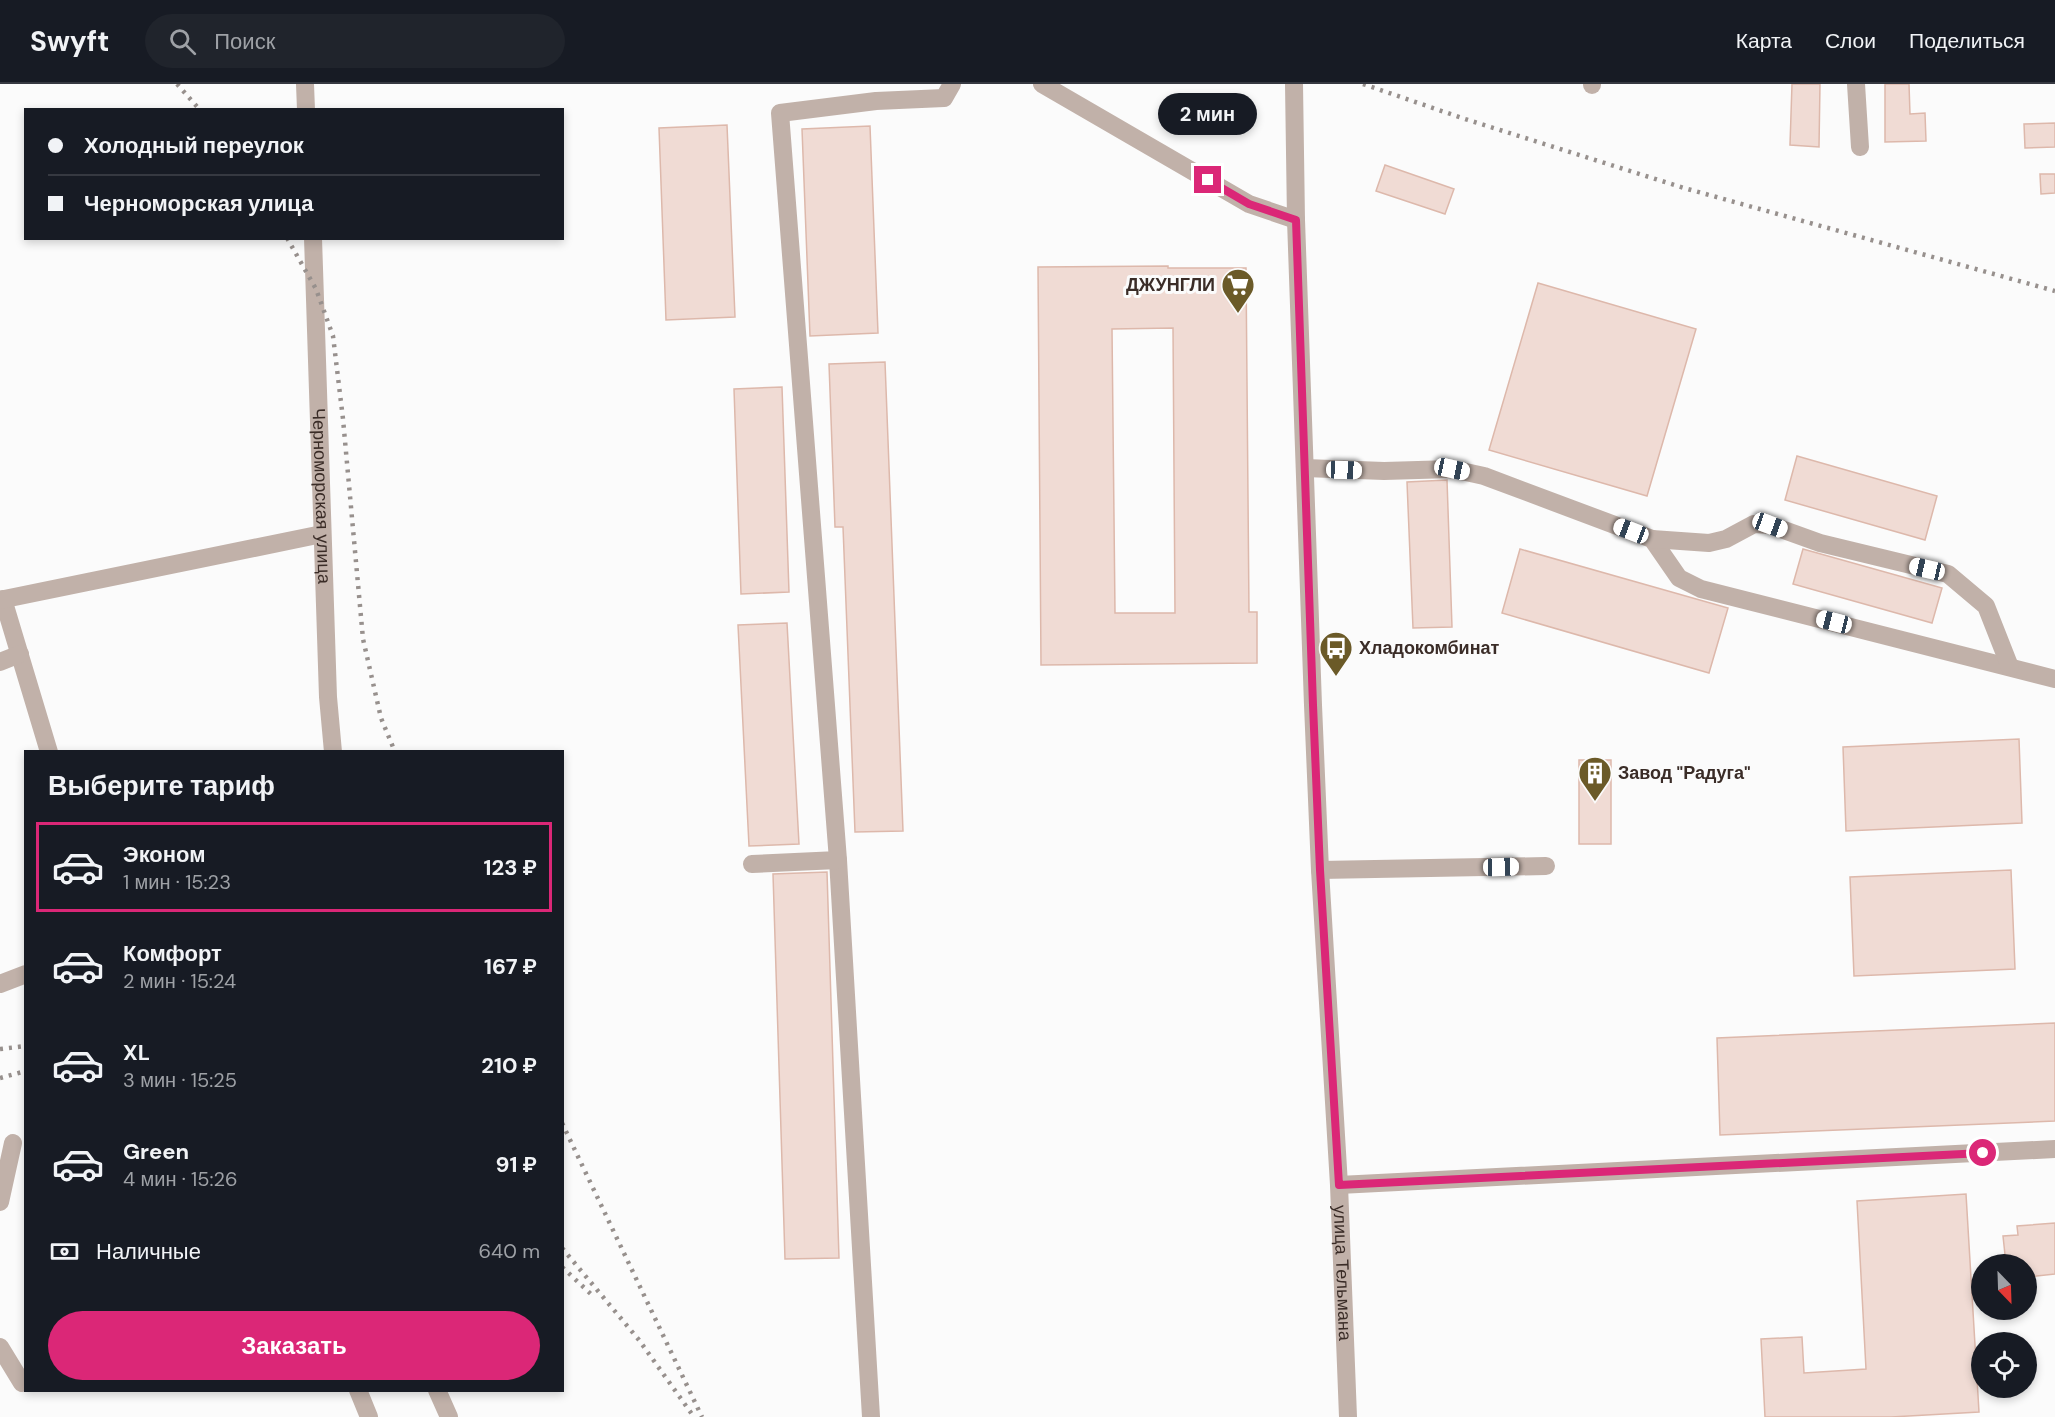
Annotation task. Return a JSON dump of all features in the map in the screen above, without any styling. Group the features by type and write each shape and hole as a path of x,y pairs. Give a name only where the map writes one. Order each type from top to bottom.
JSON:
{"street":[{"path":"305,84 306,108"},
{"path":"871,1417 838,860 780,113 876,101 944,98 952,84"},
{"path":"1042,84 1249,204 1296,220"},
{"name":"улица Тельмана","path":"1294,84 1296,220 1320,870 1339,1185 1348,1417"},
{"path":"1856,84 1860,147"},
{"name":"Черноморская улица","path":"313,240 328,697 333,750"},
{"path":"1305,468 1384,471 1452,469 1484,476 1652,539 1709,543 1726,539 1754,524 1770,525 1820,543 1948,574 1986,606 2010,667"},
{"path":"48,750 1,599 322,534"},
{"path":"1652,539 1679,578 1701,589 2055,679"},
{"path":"0,662 20,654"},
{"path":"752,864 838,860"},
{"path":"1320,870 1546,866"},
{"path":"0,984 24,975"},
{"path":"0,1202 13,1143"},
{"path":"1339,1185 2055,1149"},
{"path":"0,1347 22,1383 24,1382"},
{"path":"359,1392 369,1417"},
{"path":"438,1392 449,1417"}],"building":[{"path":"1792,84 1820,84 1819,147 1790,145"},
{"path":"1885,84 1909,84 1910,114 1925,113 1926,141 1885,142"},
{"path":"2055,123 2055,147 2025,148 2024,124"},
{"path":"727,125 735,317 666,320 659,128"},
{"path":"870,126 878,333 810,336 802,129"},
{"path":"1385,165 1454,189 1445,214 1376,191"},
{"path":"2040,174 2055,174 2055,193 2041,194"},
{"path":"1038,267 1246,268 1249,612 1257,612 1257,663 1041,665","holes":["1173,328 1175,613 1115,613 1112,329"]},
{"path":"1538,283 1696,329 1647,496 1489,450"},
{"path":"885,362 903,831 855,832 843,527 835,527 829,364"},
{"path":"782,387 789,592 741,594 734,389"},
{"path":"1797,456 1937,496 1925,540 1785,500"},
{"path":"1447,480 1452,627 1413,628 1407,482"},
{"path":"1520,549 1728,608 1709,673 1502,613"},
{"path":"1803,549 1942,588 1932,623 1793,584"},
{"path":"787,623 799,844 749,846 738,625"},
{"path":"2019,739 2022,823 1846,831 1843,747"},
{"name":"Завод \"Радуга\"","path":"1579,760 1611,760 1611,844 1579,844"},
{"path":"2011,870 2015,969 1854,976 1850,877"},
{"path":"827,872 839,1258 785,1259 773,874"},
{"path":"2055,1023 2055,1121 1720,1135 1717,1038"},
{"path":"1966,1194 1971,1320 1974,1320 1974,1332 1971,1332 1971,1398 1978,1398 1979,1412 1891,1417 1765,1417 1761,1339 1802,1337 1804,1373 1866,1369 1857,1201"},
{"path":"2055,1223 2055,1274 2037,1276 2037,1254 2005,1254 2003,1236 2018,1235 2017,1226"}],"railway":[{"path":"177,84 198,108"},
{"path":"1363,84 1465,119 1684,188 2055,291"},
{"path":"288,240 316,289 333,336 363,639 381,718 394,750"},
{"path":"0,1049 24,1046"},
{"path":"0,1078 24,1072"},
{"path":"564,1127 702,1417"},
{"path":"564,1250 639,1340 694,1417"},
{"path":"564,1269 593,1296"}],"place":[{"name":"ДЖУНГЛИ","path":"1238,314"},
{"name":"Хладокомбинат","path":"1336,677"},
{"name":"Завод \"Радуга\"","path":"1595,802"}],"route":[{"path":"1208,180 1249,204 1296,220 1320,870 1339,1185 1983,1153"}]}
